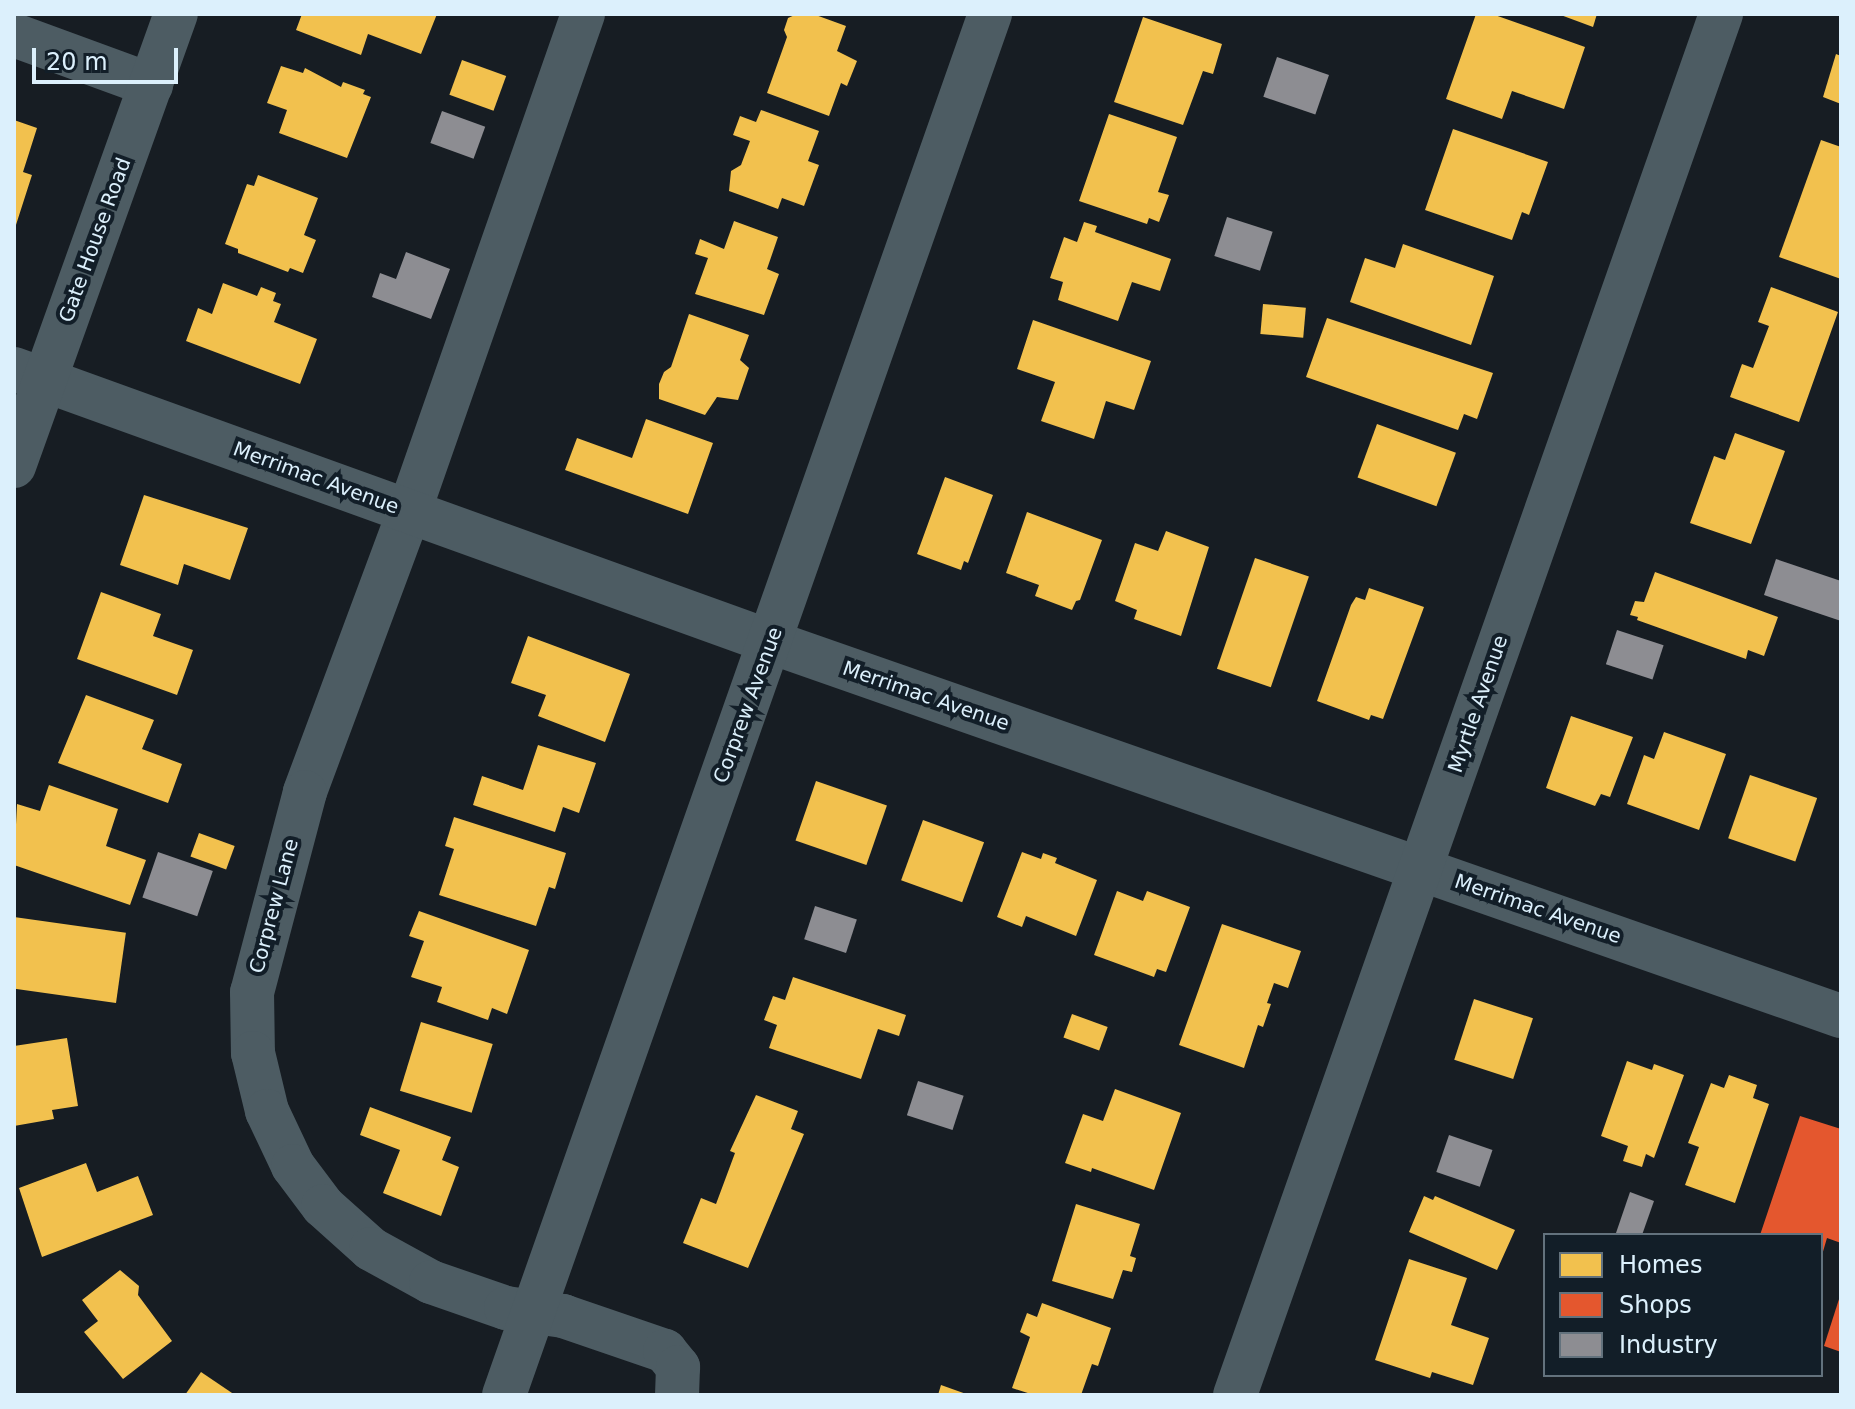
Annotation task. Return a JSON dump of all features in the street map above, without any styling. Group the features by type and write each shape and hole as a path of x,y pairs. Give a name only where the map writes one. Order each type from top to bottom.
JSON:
{"street":[{"name":"Gate House Road","path":"14,466 30,374 151,85 176,14"},
{"name":"Corprew Lane","path":"583,14 409,512 305,792 255,978 253,1053 267,1111 293,1166 323,1206 371,1249 431,1282 506,1308 563,1316 665,1351 678,1367 680,1386 677,1395"},
{"name":"Corprew Avenue","path":"504,1395 990,14"},
{"name":"Myrtle Avenue","path":"1235,1395 1721,14"},
{"path":"14,35 151,85"},
{"name":"Merrimac Avenue","path":"30,374 771,642 1841,1016"}],"building: Homes":[{"path":"302,14 437,14 421,54 368,34 361,55 296,30"},
{"path":"797,14 813,14 846,26 837,51 857,61 847,86 841,83 829,116 767,93 787,37 784,30 788,18"},
{"path":"1476,14 1492,14 1585,47 1564,109 1512,91 1502,119 1446,99"},
{"path":"1558,14 1597,14 1593,27"},
{"path":"1143,17 1222,44 1213,74 1203,71 1183,125 1114,102"},
{"path":"1836,54 1841,56 1841,104 1823,97"},
{"path":"462,60 506,76 494,111 449,95"},
{"path":"281,66 303,73 305,68 341,87 343,82 365,90 363,94 371,97 347,158 279,133 287,110 267,103"},
{"path":"761,110 819,131 808,161 819,165 804,206 782,198 778,209 729,191 731,171 741,165 750,141 733,135 740,116 756,122"},
{"path":"1109,114 1177,137 1158,192 1169,195 1159,222 1149,218 1147,224 1079,201"},
{"path":"14,120 37,128 23,172 32,175 15,228"},
{"path":"1453,129 1548,162 1529,215 1522,212 1512,240 1425,210"},
{"path":"1821,140 1841,147 1841,279 1779,257"},
{"path":"258,175 318,198 304,235 316,240 303,273 290,268 288,272 238,253 238,249 225,244 247,184 254,186"},
{"path":"734,221 778,237 767,269 779,274 764,315 695,294 708,258 695,254 700,239 724,249"},
{"path":"1084,222 1097,226 1095,232 1171,259 1160,291 1132,282 1118,321 1058,300 1063,282 1050,278 1064,237 1077,242"},
{"path":"1403,244 1494,276 1471,345 1350,302 1365,258 1395,268"},
{"path":"223,283 257,296 261,287 276,293 273,301 281,304 274,322 317,339 300,384 186,341 198,308 212,314"},
{"path":"1771,287 1838,312 1799,422 1730,397 1742,364 1753,368 1769,326 1758,322"},
{"path":"1263,304 1306,308 1303,338 1260,334"},
{"path":"689,314 749,335 740,360 749,368 738,400 717,397 705,415 659,399 659,384 664,372 671,367"},
{"path":"1327,318 1493,373 1477,419 1464,414 1458,430 1306,377"},
{"path":"1033,320 1151,361 1134,410 1106,401 1094,439 1041,421 1055,382 1017,369"},
{"path":"646,419 713,443 688,514 565,470 577,438 632,458"},
{"path":"1377,424 1456,453 1436,506 1358,478"},
{"path":"1735,433 1785,451 1751,544 1690,523 1714,456 1725,460"},
{"path":"945,477 993,495 968,563 964,561 961,570 917,554"},
{"path":"144,495 248,528 230,580 184,564 178,585 120,565"},
{"path":"1027,512 1102,540 1080,600 1076,601 1072,610 1035,596 1039,585 1006,573"},
{"path":"1166,531 1209,547 1181,636 1134,619 1137,610 1115,601 1135,543 1158,551"},
{"path":"1255,558 1309,577 1271,687 1217,669"},
{"path":"1655,572 1778,617 1764,656 1748,650 1746,659 1630,615 1635,601 1644,602"},
{"path":"1369,588 1424,607 1383,719 1371,715 1369,720 1317,701 1351,605 1356,597 1365,600"},
{"path":"101,592 161,614 153,636 193,650 177,695 77,659"},
{"path":"528,636 630,674 605,742 538,716 546,695 511,683"},
{"path":"86,695 154,720 142,749 182,764 168,803 58,763"},
{"path":"1571,716 1633,737 1610,797 1601,794 1595,806 1546,788"},
{"path":"1664,732 1726,754 1699,830 1627,804 1644,755 1654,759"},
{"path":"538,745 596,763 579,813 563,807 555,832 473,805 482,776 523,790"},
{"path":"1750,775 1817,798 1795,861 1728,838"},
{"path":"816,781 887,805 866,865 795,841"},
{"path":"49,785 118,809 106,846 146,860 130,905 14,865 17,804 40,811"},
{"path":"454,817 566,853 555,889 549,887 536,926 439,895 454,849 445,846"},
{"path":"923,820 984,842 962,902 901,880"},
{"path":"199,833 235,846 226,869 190,856"},
{"path":"1022,852 1041,859 1043,853 1057,858 1055,863 1097,880 1076,936 1026,916 1022,927 997,917"},
{"path":"1117,891 1143,901 1147,891 1190,907 1166,972 1157,969 1154,977 1094,955"},
{"path":"419,911 529,950 507,1014 492,1008 488,1020 437,1002 442,987 411,977 424,941 409,936"},
{"path":"14,917 126,933 116,1003 14,989"},
{"path":"1222,924 1301,951 1288,988 1274,983 1263,1027 1258,1025 1244,1068 1179,1045"},
{"path":"793,977 906,1015 899,1036 878,1029 861,1079 769,1048 777,1025 764,1020 773,996 785,1000"},
{"path":"1474,999 1533,1018 1513,1079 1454,1060"},
{"path":"1072,1014 1108,1027 1099,1050 1063,1037"},
{"path":"421,1022 493,1044 472,1113 400,1091"},
{"path":"67,1038 78,1106 52,1110 54,1119 14,1126 14,1046"},
{"path":"1627,1061 1652,1070 1654,1064 1684,1075 1654,1158 1646,1154 1642,1167 1623,1161 1628,1146 1601,1136"},
{"path":"1729,1075 1757,1085 1753,1098 1769,1104 1735,1203 1685,1185 1699,1147 1688,1143 1711,1083 1724,1088"},
{"path":"1115,1089 1181,1113 1154,1190 1092,1168 1091,1172 1065,1163 1083,1114 1103,1121"},
{"path":"756,1095 798,1111 791,1129 804,1134 748,1268 683,1243 701,1198 716,1204 735,1153 730,1151"},
{"path":"370,1107 451,1137 442,1160 459,1167 441,1216 383,1193 400,1150 360,1135"},
{"path":"86,1163 97,1192 138,1176 153,1215 42,1257 19,1188"},
{"path":"1424,1196 1433,1200 1435,1196 1515,1230 1497,1270 1409,1232"},
{"path":"1076,1204 1140,1224 1130,1256 1136,1258 1132,1272 1123,1270 1113,1299 1052,1281"},
{"path":"1409,1259 1467,1278 1451,1325 1489,1338 1473,1385 1432,1372 1430,1378 1375,1360"},
{"path":"120,1270 139,1286 138,1295 172,1341 123,1379 84,1332 98,1321 82,1300"},
{"path":"1042,1303 1111,1328 1098,1366 1092,1364 1081,1395 1034,1395 1012,1388 1030,1337 1020,1332 1027,1313 1037,1317"},
{"path":"201,1372 235,1395 185,1395"},
{"path":"941,1385 969,1395 938,1395"}],"building: Shops":[{"path":"1800,1116 1841,1129 1841,1243 1827,1238 1823,1252 1823,1233 1761,1233"},
{"path":"1841,1296 1841,1352 1824,1346"}],"building: Industry":[{"path":"1277,57 1329,75 1315,115 1263,97"},
{"path":"442,111 485,127 474,159 430,143"},
{"path":"1227,217 1273,232 1260,271 1214,256"},
{"path":"406,252 450,269 431,319 372,297 380,273 396,279"},
{"path":"1776,559 1841,581 1841,621 1764,595"},
{"path":"1617,630 1664,645 1652,679 1606,664"},
{"path":"158,852 213,871 197,916 142,897"},
{"path":"815,906 857,920 846,953 804,939"},
{"path":"918,1081 964,1096 953,1130 907,1115"},
{"path":"1449,1135 1492,1150 1480,1187 1436,1172"},
{"path":"1630,1192 1654,1201 1643,1233 1616,1233"}]}
